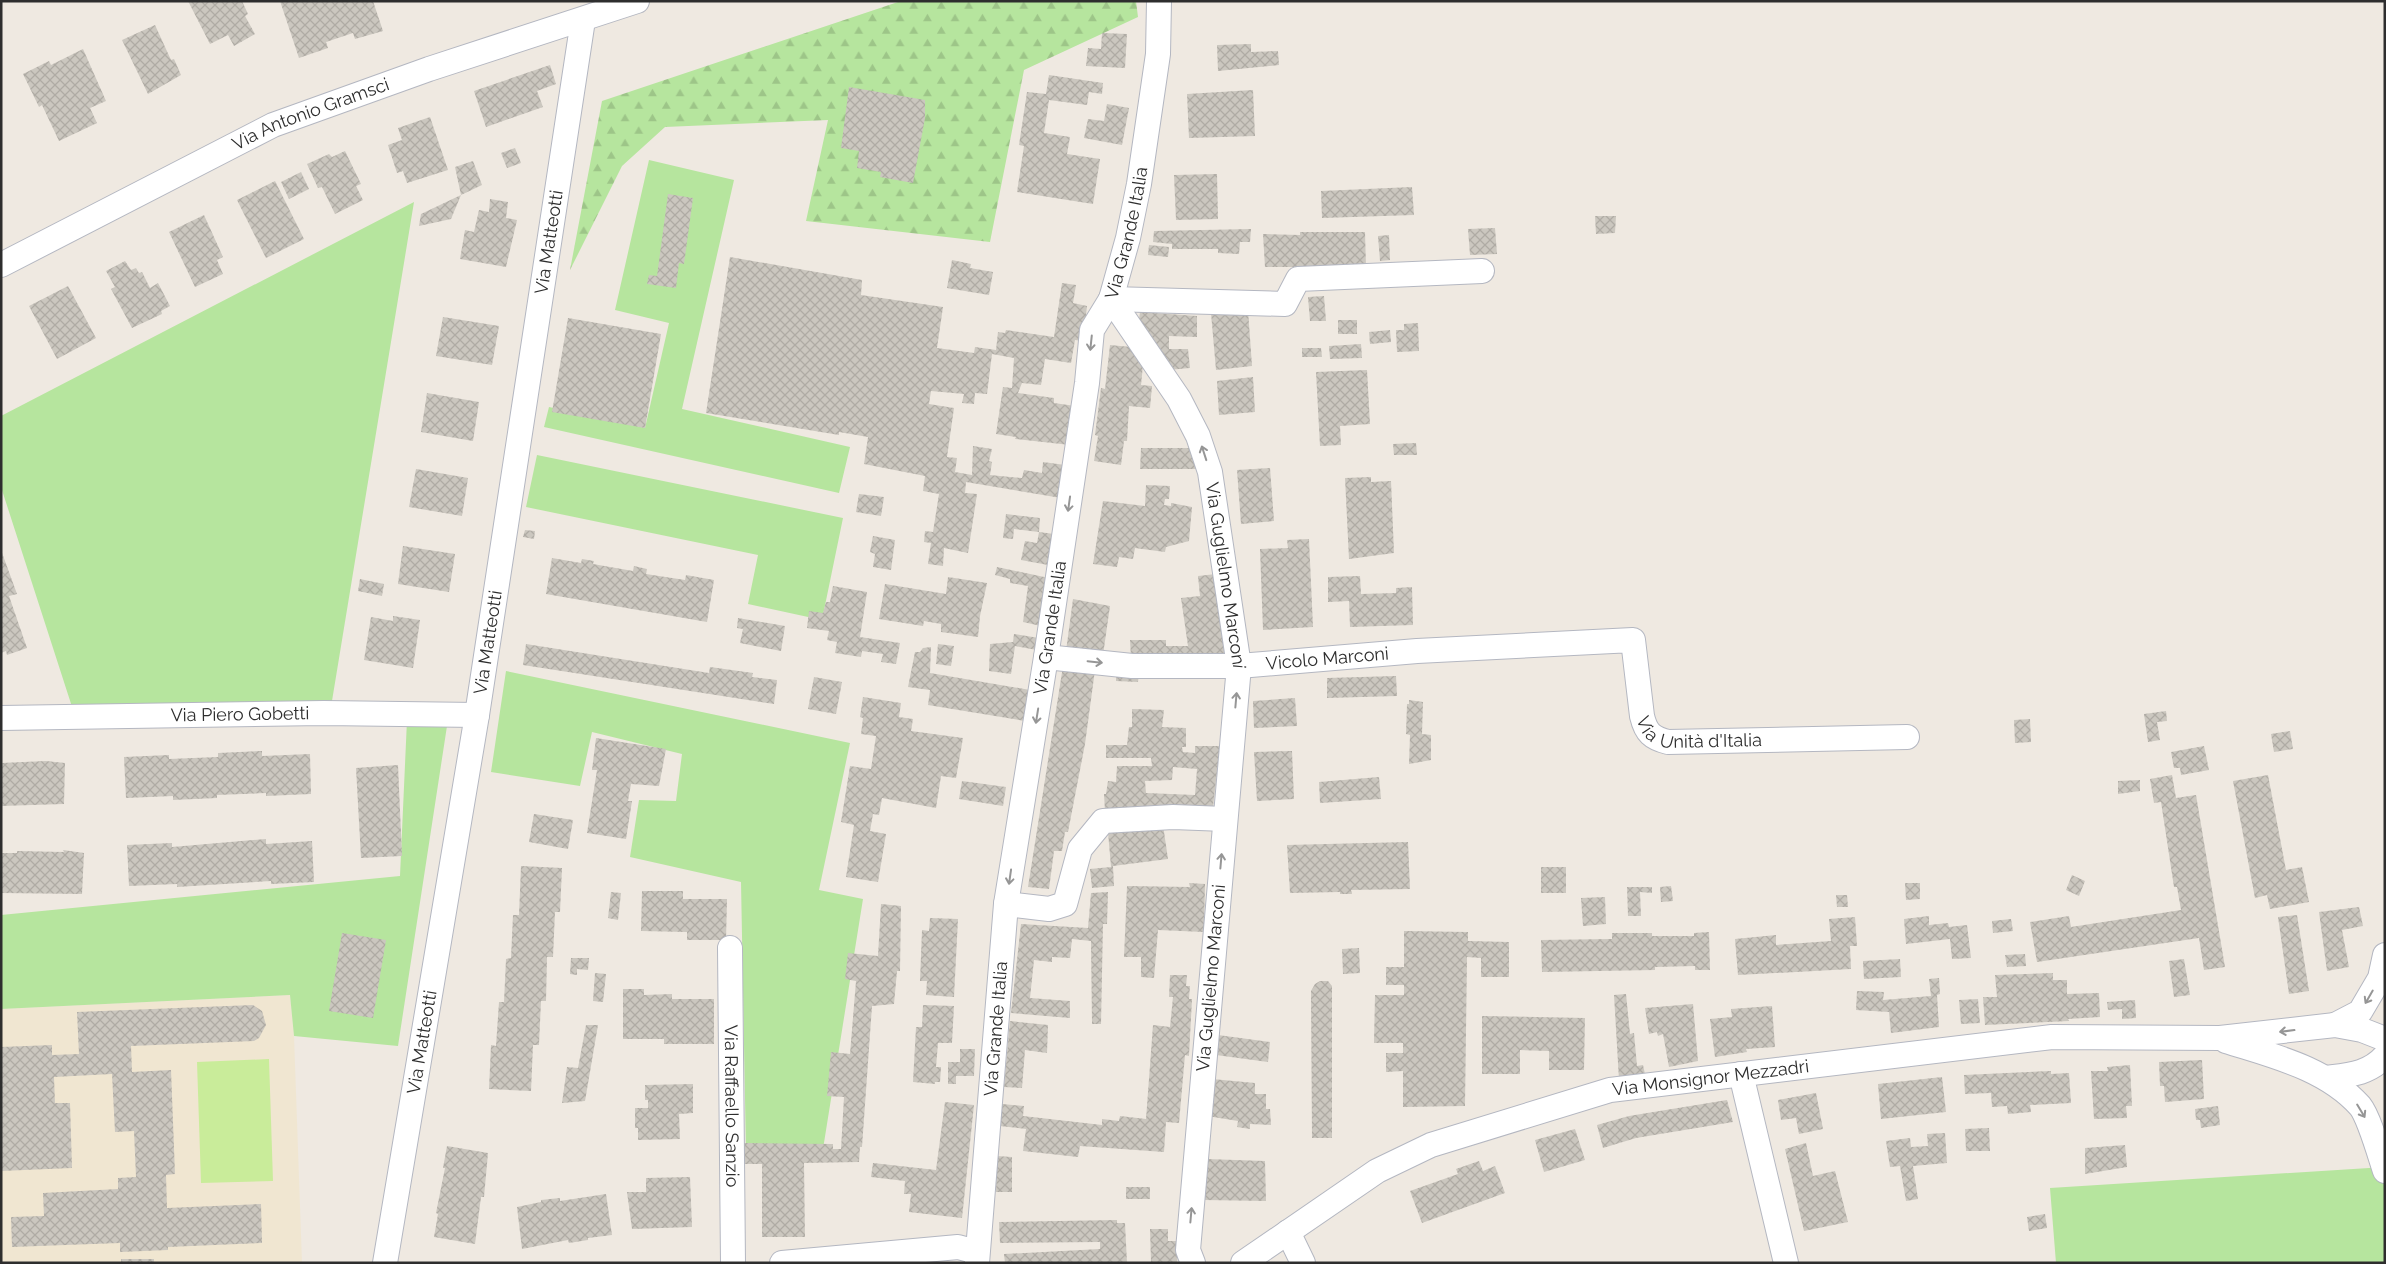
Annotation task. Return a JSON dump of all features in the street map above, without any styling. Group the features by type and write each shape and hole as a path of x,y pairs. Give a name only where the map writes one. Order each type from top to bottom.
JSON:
{"street":[{"name":"Via Antonio Gramsci","path":"1,265 273,125 429,69 637,1"},
{"name":"Via Grande Italia","path":"977,1257 1006,904 1046,657 1087,384 1092,330 1111,300 1128,238 1139,184 1158,54 1159,1"},
{"name":"Via Matteotti","path":"385,1263 478,715 583,20"},
{"path":"1111,300 1285,304 1298,278 1482,272"},
{"name":"Via Guglielmo Marconi","path":"1111,300 1179,399 1198,436 1210,472 1239,666 1224,819 1188,1250 1193,1263"},
{"name":"Via Unità d'Italia","path":"1417,651 1633,640 1642,716 1645,728 1653,738 1668,742 1907,737"},
{"name":"Vicolo Marconi","path":"1046,657 1132,666 1239,666 1417,651"},
{"name":"Via Piero Gobetti","path":"1,718 324,713 478,715"},
{"path":"1006,904 1049,909 1065,904 1080,849 1103,821 1173,817 1224,819"},
{"name":"Via Raffaello Sanzio","path":"730,948 733,1263"},
{"path":"2335,1025 2360,1012 2380,978 2385,955"},
{"path":"2220,1038 2335,1025 2362,1030 2385,1039"},
{"name":"Via Monsignor Mezzadri","path":"1243,1263 1335,1198 1377,1171 1431,1145 1610,1090 2052,1037 2220,1038"},
{"path":"2220,1038 2282,1059 2326,1078 2361,1107 2385,1171"},
{"path":"2326,1078 2359,1074 2379,1062 2385,1056"},
{"path":"1742,1074 1786,1263"},
{"path":"1288,1232 1303,1263"},
{"path":"782,1263 958,1247 977,1257"}],"shaded area":[{"path":"290,995 294,1036 302,1263 1,1263 1,1009"}],"green space":[{"path":"901,1 1136,1 1138,17 1024,70 990,242 806,221 828,120 665,127 622,166 570,270 602,101"},
{"path":"649,160 734,180 682,409 850,447 839,493 544,427 549,407 645,428 669,323 615,310"},
{"path":"414,202 331,707 74,713 1,487 1,416"},
{"path":"537,455 843,518 822,620 748,604 758,555 526,507"},
{"path":"506,671 850,743 819,890 863,899 823,1149 746,1152 741,882 630,857 639,800 676,801 682,754 592,732 580,786 491,772"},
{"path":"407,720 447,726 398,1046 294,1036 290,995 1,1009 1,915 400,876"},
{"path":"269,1059 273,1181 201,1183 197,1062"},
{"path":"2385,1167 2385,1263 2056,1263 2050,1188"}],"building":[{"path":"188,1 242,1 248,14 245,16 255,34 234,46 228,35 210,44"},
{"path":"280,1 373,1 383,31 355,39 353,33 326,42 328,48 299,58"},
{"path":"155,25 171,60 174,59 181,75 148,94 122,40"},
{"path":"1102,33 1127,34 1125,68 1086,66 1088,48 1101,49"},
{"path":"1251,44 1251,52 1278,51 1279,65 1218,71 1217,45"},
{"path":"83,49 106,101 90,108 97,123 59,141 42,105 39,107 23,74 49,61 51,65"},
{"path":"550,65 556,84 537,91 543,107 486,127 474,91"},
{"path":"1049,75 1103,83 1102,94 1089,92 1087,105 1049,100 1044,133 1070,137 1067,154 1100,159 1093,204 1017,192 1024,146 1019,145 1027,92 1046,94"},
{"path":"849,87 925,100 925,118 913,183 880,177 881,172 857,168 859,151 841,148"},
{"path":"1253,90 1255,136 1189,138 1187,94"},
{"path":"1107,104 1129,108 1122,145 1084,138 1088,119 1104,121"},
{"path":"430,117 448,170 407,183 403,171 397,173 388,145 402,140 398,128"},
{"path":"515,148 521,163 507,168 501,153"},
{"path":"345,151 361,184 356,186 363,200 335,214 322,187 318,188 307,164 329,154 332,157"},
{"path":"473,161 482,185 461,195 455,167"},
{"path":"301,172 309,189 289,199 281,182"},
{"path":"1217,174 1218,219 1176,220 1174,175"},
{"path":"275,181 304,239 266,258 237,200"},
{"path":"1412,187 1414,215 1322,218 1321,191"},
{"path":"668,194 693,198 684,264 679,263 676,288 647,284 649,275 657,276"},
{"path":"461,195 451,219 419,226 421,214"},
{"path":"490,199 508,202 506,218 517,220 506,267 460,259 465,230 474,232 479,210 489,212"},
{"path":"204,215 223,257 217,260 223,274 195,287 169,232"},
{"path":"1595,216 1616,216 1615,233 1596,234"},
{"path":"1495,228 1497,254 1470,255 1468,229"},
{"path":"1251,229 1250,242 1240,242 1239,254 1218,253 1218,249 1172,249 1172,244 1153,242 1154,231"},
{"path":"1300,232 1365,232 1366,267 1265,267 1263,234 1300,235"},
{"path":"1389,235 1390,260 1380,261 1378,236"},
{"path":"1149,245 1169,247 1168,257 1148,255"},
{"path":"730,257 862,280 861,295 943,307 937,348 974,353 975,347 996,350 998,332 1005,333 1006,330 1054,337 1062,283 1076,285 1073,303 1087,306 1083,341 1075,340 1071,363 1045,359 1041,385 1022,383 1018,393 1054,398 1054,403 1075,406 1070,445 1015,439 1016,437 996,434 1003,387 1012,388 1014,358 992,354 987,394 975,393 974,404 962,403 964,394 931,391 929,404 954,408 947,457 957,458 955,472 972,475 973,446 992,449 989,461 992,462 990,475 1022,478 1024,470 1042,473 1043,462 1065,465 1061,498 966,482 965,493 977,494 968,553 944,548 943,566 928,564 931,543 924,542 925,531 933,532 939,494 923,491 925,476 864,464 868,437 839,432 839,435 706,413"},
{"path":"952,260 971,264 970,268 993,272 989,295 947,288"},
{"path":"125,261 131,270 136,268 139,273 142,272 150,288 158,283 170,306 161,311 162,314 132,328 111,289 115,287 106,271"},
{"path":"68,286 96,338 57,359 29,306"},
{"path":"1324,296 1326,321 1310,321 1308,297"},
{"path":"1248,310 1252,366 1216,370 1211,313"},
{"path":"1140,312 1197,316 1197,337 1169,336 1169,349 1188,349 1190,368 1168,370 1139,319"},
{"path":"443,317 499,326 492,365 436,356"},
{"path":"568,318 661,334 645,428 552,412"},
{"path":"1338,320 1357,320 1357,334 1338,334"},
{"path":"1418,323 1419,351 1397,352 1396,330 1404,330 1404,324"},
{"path":"1390,330 1391,342 1370,344 1369,332"},
{"path":"1361,344 1362,358 1330,359 1329,346"},
{"path":"1110,345 1131,347 1143,365 1141,385 1152,386 1150,408 1129,406 1127,441 1124,441 1121,465 1094,461 1098,436 1095,435 1101,388 1105,389"},
{"path":"1302,348 1321,348 1322,357 1302,357"},
{"path":"1367,370 1370,424 1340,426 1341,445 1320,446 1316,372"},
{"path":"1253,377 1255,412 1219,415 1217,381"},
{"path":"427,393 479,402 473,441 421,432"},
{"path":"1416,443 1417,455 1394,455 1393,444"},
{"path":"1141,448 1193,448 1197,469 1140,469"},
{"path":"1270,468 1274,521 1241,524 1237,470"},
{"path":"416,469 468,478 462,516 409,507"},
{"path":"1371,477 1371,482 1391,481 1394,553 1349,559 1345,478"},
{"path":"1146,485 1170,486 1169,499 1165,499 1164,505 1171,506 1171,503 1192,507 1189,541 1166,547 1165,552 1135,548 1133,559 1119,557 1117,567 1093,564 1103,501 1145,506"},
{"path":"859,494 884,497 881,516 856,512"},
{"path":"1006,514 1040,518 1039,532 1014,529 1013,539 1003,538"},
{"path":"525,530 535,531 534,539 523,537"},
{"path":"1039,532 1054,534 1048,565 1021,560 1025,541 1037,543"},
{"path":"873,536 895,540 891,570 873,567 875,554 870,552"},
{"path":"1309,539 1313,627 1263,630 1260,549 1288,548 1287,540"},
{"path":"403,546 455,554 449,592 398,584"},
{"path":"1,550 17,594 9,596 27,648 7,655 6,651 1,653"},
{"path":"552,558 581,563 582,559 594,561 593,564 633,571 634,566 647,569 646,574 685,580 686,575 714,580 707,622 546,594"},
{"path":"997,567 1049,578 1041,626 1023,622 1028,586 1010,583 1010,579 995,575"},
{"path":"1216,574 1225,660 1131,658 1130,640 1166,640 1166,646 1188,646 1181,598 1200,596 1198,576"},
{"path":"1360,576 1361,594 1396,593 1396,588 1412,587 1413,625 1350,627 1349,601 1328,602 1328,577"},
{"path":"948,577 987,583 978,637 941,632 941,624 924,621 923,626 879,619 885,584 946,594"},
{"path":"360,579 384,584 382,596 358,591"},
{"path":"833,586 867,592 860,637 900,643 896,664 881,662 883,654 862,651 861,657 835,653 837,642 827,640 829,631 807,628 809,611 823,613 826,602 830,602"},
{"path":"1073,599 1110,606 1103,655 1066,651"},
{"path":"393,616 420,620 413,668 364,660 371,617 393,621"},
{"path":"738,618 785,626 781,651 740,643 743,629 737,628"},
{"path":"1014,634 1039,638 1037,650 1015,646 1011,674 989,671 990,644 1013,642"},
{"path":"526,644 709,673 710,667 753,673 752,677 777,680 774,704 523,665"},
{"path":"938,644 954,646 951,666 936,664"},
{"path":"931,647 930,673 1030,690 1025,721 928,705 930,690 908,687 915,652"},
{"path":"1063,666 1095,670 1085,744 1068,832 1065,832 1062,851 1054,851 1049,889 1028,887"},
{"path":"1116,670 1139,671 1138,682 1116,681"},
{"path":"1396,676 1397,696 1327,698 1327,678"},
{"path":"814,677 842,682 836,714 808,709"},
{"path":"863,697 901,703 899,717 913,719 911,731 963,738 956,778 941,776 936,808 882,798 879,815 873,814 870,831 886,834 878,882 846,877 854,825 841,822 850,766 871,769 876,736 861,734 863,718 860,717"},
{"path":"1295,698 1297,726 1254,728 1253,701"},
{"path":"1409,700 1423,702 1422,734 1431,735 1431,760 1409,764 1410,735 1406,734 1407,704 1409,704"},
{"path":"1132,709 1164,710 1162,727 1186,728 1186,747 1182,747 1183,752 1195,753 1195,746 1220,746 1213,807 1105,811 1104,794 1106,794 1108,781 1116,782 1117,766 1152,766 1151,758 1106,758 1106,745 1127,745 1129,727 1132,727","holes":["1173,767 1197,769 1195,795 1146,793 1145,781 1172,780"]},
{"path":"2166,711 2167,721 2157,722 2160,740 2148,742 2144,714"},
{"path":"2030,719 2031,742 2015,743 2014,720"},
{"path":"2290,731 2293,749 2274,752 2271,734"},
{"path":"596,738 666,749 659,786 631,784 628,801 632,801 626,839 587,833 597,770 592,770"},
{"path":"2204,746 2209,770 2181,775 2180,768 2174,768 2171,752"},
{"path":"262,751 262,756 310,754 311,794 266,796 266,793 217,795 217,798 173,800 173,796 126,798 124,757 169,755 169,759 218,757 218,753"},
{"path":"1292,751 1294,799 1257,801 1254,752"},
{"path":"46,761 65,763 64,804 1,806 1,763"},
{"path":"398,765 402,856 361,858 356,768"},
{"path":"2172,775 2176,798 2196,795 2225,967 2204,970 2199,938 2037,962 2030,922 2069,916 2071,927 2181,910 2177,887 2174,887 2161,802 2154,803 2150,779"},
{"path":"2268,775 2286,870 2302,867 2309,902 2270,909 2267,895 2255,898 2233,781"},
{"path":"1379,777 1381,799 1320,803 1319,782"},
{"path":"2140,780 2140,791 2118,794 2118,781"},
{"path":"962,781 1006,787 1003,806 959,799"},
{"path":"534,814 573,820 568,849 529,842"},
{"path":"1163,825 1168,859 1113,866 1114,886 1092,888 1090,869 1111,867 1108,832"},
{"path":"266,839 266,844 312,841 314,882 271,884 271,881 177,887 177,884 129,886 127,845 172,843 172,847"},
{"path":"1408,842 1410,889 1351,890 1352,894 1340,894 1340,892 1290,893 1287,845"},
{"path":"63,850 84,853 82,894 1,893 1,853 17,853 17,851 64,852"},
{"path":"521,866 562,868 560,912 555,912 553,957 547,957 546,1001 541,1001 539,1045 533,1045 531,1091 489,1089 491,1045 496,1046 499,1002 504,1002 506,959 511,958 513,915 519,915"},
{"path":"1541,867 1566,867 1566,893 1541,893"},
{"path":"2072,875 2085,881 2079,896 2066,890"},
{"path":"1189,883 1205,884 1204,932 1158,930 1154,978 1141,977 1141,957 1124,957 1127,886 1190,887"},
{"path":"1905,883 1920,883 1920,899 1906,900"},
{"path":"1671,886 1673,901 1661,902 1660,887"},
{"path":"1627,887 1652,887 1652,893 1640,892 1641,916 1628,916"},
{"path":"642,891 683,891 683,899 727,899 726,940 687,940 687,932 641,931"},
{"path":"611,892 621,893 618,920 608,918"},
{"path":"1108,892 1107,924 1103,924 1101,1024 1092,1024 1091,941 1072,939 1070,958 1052,957 1052,962 1034,960 1030,998 1070,1001 1070,1018 1011,1013 1021,924 1088,928 1091,893"},
{"path":"1836,895 1847,895 1848,907 1837,907"},
{"path":"1605,897 1606,924 1583,926 1581,898"},
{"path":"881,904 901,906 900,971 897,971 894,1004 872,1006 862,1147 860,1147 859,1162 804,1163 805,1237 762,1237 762,1164 742,1164 743,1143 833,1144 833,1149 841,1149 844,1097 827,1096 831,1052 850,1054 856,981 845,979 848,953 878,956"},
{"path":"2359,907 2363,926 2342,930 2349,967 2327,971 2319,912"},
{"path":"2297,915 2309,991 2289,994 2278,917"},
{"path":"1929,916 1929,925 1948,923 1949,927 1967,925 1971,958 1952,959 1950,939 1906,944 1904,919"},
{"path":"1855,917 1857,946 1850,946 1851,969 1738,975 1735,939 1776,935 1776,945 1831,941 1829,919"},
{"path":"930,918 958,919 954,997 926,995 927,981 920,981 922,930 929,931"},
{"path":"2011,919 2013,931 1993,933 1992,921"},
{"path":"1404,931 1468,932 1468,941 1509,942 1509,977 1481,977 1481,958 1467,957 1465,1106 1403,1107 1403,1071 1386,1072 1386,1053 1403,1053 1403,1043 1374,1043 1375,995 1404,995 1404,985 1386,985 1386,967 1404,967"},
{"path":"1709,932 1710,970 1695,970 1695,966 1655,967 1655,970 1542,972 1541,940 1612,939 1612,933 1652,933 1652,936 1694,936 1694,933"},
{"path":"342,933 386,940 373,1018 329,1011"},
{"path":"1359,948 1360,973 1343,974 1342,949"},
{"path":"2025,954 2026,966 2007,967 2005,955"},
{"path":"571,958 589,958 588,970 577,969 577,975 570,974"},
{"path":"1900,959 1901,977 1864,979 1863,961"},
{"path":"2184,959 2190,995 2174,997 2169,961"},
{"path":"595,973 606,974 603,1002 593,1001"},
{"path":"2053,973 2053,980 2067,980 2067,994 2099,993 2100,1017 2068,1019 2069,1021 1985,1025 1983,997 1997,997 1995,975"},
{"path":"1170,975 1187,975 1186,986 1190,986 1189,999 1192,999 1189,1056 1185,1055 1179,1123 1166,1122 1164,1152 1080,1146 1078,1157 1023,1151 1026,1129 1000,1126 1002,1104 1024,1106 1023,1116 1102,1125 1102,1119 1119,1121 1120,1116 1146,1119 1153,1025 1170,1027 1173,997 1169,997"},
{"path":"1939,978 1940,994 1937,995 1939,1027 1891,1033 1889,1012 1856,1010 1857,991 1884,992 1883,1000 1931,996 1929,979"},
{"path":"1320,981 1328,981 1332,986 1332,1138 1312,1138 1311,991 1315,984"},
{"path":"623,989 644,989 644,995 672,994 672,999 714,999 714,1044 664,1044 664,1039 623,1039"},
{"path":"1626,994 1630,1034 1634,1033 1637,1066 1643,1065 1645,1074 1619,1080 1614,995"},
{"path":"1978,999 1980,1023 1961,1024 1959,1000"},
{"path":"2135,1000 2136,1018 2122,1019 2122,1009 2108,1010 2107,1002"},
{"path":"1693,1004 1698,1061 1669,1067 1663,1034 1658,1036 1657,1032 1649,1034 1645,1008"},
{"path":"253,1005 262,1011 266,1025 259,1038 254,1041 131,1046 132,1072 171,1070 175,1174 166,1175 167,1208 261,1204 262,1243 168,1247 168,1250 120,1252 120,1243 12,1247 11,1217 44,1216 43,1193 118,1189 118,1178 136,1177 134,1131 115,1132 112,1074 54,1077 55,1103 70,1103 72,1168 1,1171 1,1047 52,1045 52,1055 79,1054 77,1012"},
{"path":"923,1005 954,1006 952,1043 938,1043 936,1067 941,1067 940,1082 935,1082 935,1084 913,1082 916,1027 922,1027"},
{"path":"1772,1006 1775,1047 1746,1049 1747,1052 1715,1057 1710,1019 1732,1017 1731,1009"},
{"path":"1482,1016 1585,1018 1584,1070 1549,1070 1549,1051 1520,1050 1520,1074 1482,1074"},
{"path":"1010,1021 1048,1025 1047,1053 1025,1050 1022,1088 1004,1087"},
{"path":"586,1025 598,1025 585,1101 562,1103 567,1067 578,1068"},
{"path":"1218,1035 1270,1042 1268,1062 1216,1055"},
{"path":"960,1049 975,1049 974,1076 956,1076 956,1084 948,1084 948,1062 960,1062"},
{"path":"2202,1060 2204,1099 2165,1102 2164,1086 2160,1086 2159,1062"},
{"path":"2130,1065 2132,1106 2126,1106 2127,1118 2094,1119 2091,1071 2108,1071 2107,1067"},
{"path":"2051,1071 2051,1074 2069,1073 2071,1103 2030,1105 2031,1112 2008,1114 2007,1106 1992,1107 1991,1093 1965,1094 1964,1075"},
{"path":"1942,1077 1946,1112 1881,1119 1878,1084"},
{"path":"1212,1079 1255,1083 1255,1094 1266,1094 1266,1109 1270,1109 1271,1125 1250,1124 1250,1129 1237,1127 1238,1121 1207,1116"},
{"path":"693,1084 693,1113 679,1114 680,1139 638,1140 638,1128 635,1128 635,1108 648,1108 648,1100 645,1100 645,1085"},
{"path":"1816,1093 1823,1129 1799,1134 1796,1118 1781,1120 1778,1100"},
{"path":"1727,1100 1733,1122 1636,1138 1603,1148 1597,1125 1629,1116"},
{"path":"945,1102 974,1105 962,1218 909,1212 911,1194 904,1194 905,1181 871,1177 873,1163 936,1170"},
{"path":"2218,1106 2220,1125 2201,1128 2200,1120 2196,1120 2195,1109"},
{"path":"1989,1128 1990,1151 1966,1151 1965,1129"},
{"path":"1575,1129 1585,1160 1544,1172 1535,1140"},
{"path":"1945,1133 1947,1163 1913,1166 1918,1199 1906,1201 1900,1166 1890,1167 1886,1141 1910,1138 1911,1147 1928,1146 1927,1134"},
{"path":"1806,1143 1813,1176 1835,1171 1848,1222 1804,1231 1785,1149"},
{"path":"2125,1145 2127,1167 2085,1174 2085,1148"},
{"path":"447,1146 488,1153 484,1197 481,1197 475,1244 434,1237"},
{"path":"997,1156 1012,1157 1012,1192 996,1192"},
{"path":"1206,1159 1265,1161 1266,1201 1204,1200"},
{"path":"1479,1161 1483,1171 1495,1166 1505,1193 1422,1223 1410,1191 1458,1174 1456,1169"},
{"path":"690,1177 692,1227 632,1229 627,1192 646,1192 646,1178"},
{"path":"1126,1187 1150,1187 1150,1199 1126,1199"},
{"path":"606,1194 612,1235 569,1243 568,1240 522,1249 517,1207 541,1202 541,1200 560,1198 560,1201"},
{"path":"2045,1214 2047,1228 2029,1231 2027,1217"},
{"path":"1117,1220 1117,1223 1125,1223 1127,1263 1005,1263 1004,1254 1100,1249 1100,1242 1000,1243 999,1222"},
{"path":"1150,1229 1168,1229 1168,1241 1179,1241 1177,1263 1151,1263"},
{"path":"121,1259 154,1259 154,1263 121,1263"}]}
